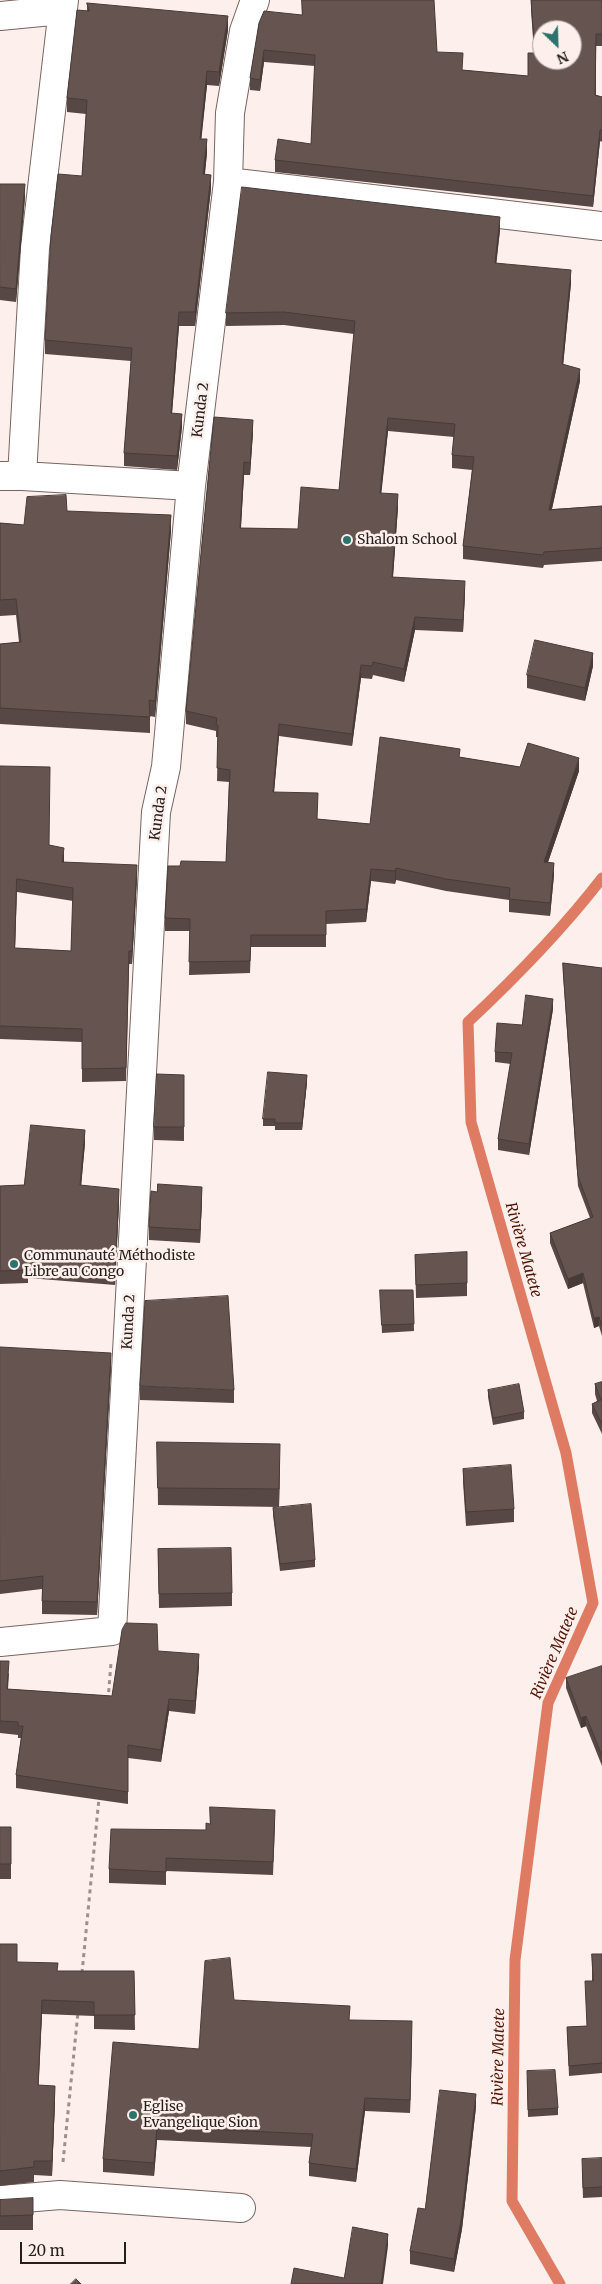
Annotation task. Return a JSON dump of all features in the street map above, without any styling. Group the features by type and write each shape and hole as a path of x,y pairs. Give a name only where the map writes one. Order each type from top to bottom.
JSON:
{"street":[{"name":"Kunda 2","path":"112,1631 156,812 166,767 192,486 228,182 230,113 244,31 255,0"},
{"path":"0,16 63,5 11,476 192,486"},
{"path":"228,182 602,226"},
{"path":"0,1642 112,1631"},
{"path":"0,2200 60,2195 241,2208"}],"path":[{"path":"108,1708 112,1631"},
{"path":"81,1976 99,1798"},
{"path":"60,2195 78,2006"}],"building":[{"path":"302,0 434,0 437,52 463,53 462,70 528,76 528,53 532,53 532,70 582,70 582,20 533,20 531,0 602,0 602,34 596,34 595,95 602,97 602,130 600,130 593,196 275,160 278,139 311,144 315,55 264,50 260,80 250,78 259,23 264,11 302,15"},
{"path":"87,3 228,16 219,72 207,71 200,139 207,139 203,174 211,175 195,312 179,312 171,413 182,414 177,456 124,453 132,348 45,340 51,236 58,174 82,176 87,100 67,98 77,10 89,11"},
{"path":"0,184 25,184 16,289 0,287"},
{"path":"242,187 500,217 495,263 571,270 562,364 580,369 549,510 602,506 602,548 544,552 543,555 463,546 474,457 452,455 455,424 388,418 380,493 398,494 392,577 465,581 463,620 415,617 404,669 373,662 372,666 361,665 352,734 279,724 273,792 318,793 317,819 370,824 380,737 460,749 459,757 520,767 528,743 579,758 544,862 554,863 550,903 509,899 510,888 446,879 396,868 395,871 371,869 366,909 326,911 326,935 251,935 250,961 189,962 190,919 165,918 168,866 180,866 181,861 226,862 230,770 217,768 217,718 186,711 214,417 253,420 250,463 244,462 240,528 298,529 301,487 339,490 355,321 284,312 226,313"},
{"path":"66,495 67,511 171,515 155,701 149,700 150,717 0,708 0,644 21,642 16,599 0,600 0,523 24,525 27,497"},
{"path":"535,640 593,653 585,688 527,675"},
{"path":"0,766 50,767 49,845 64,848 62,862 137,865 132,951 129,951 126,1068 82,1069 82,1029 0,1026","holes":["17,879 73,888 71,951 15,948"]},
{"path":"563,963 602,968 602,1326 599,1317 594,1318 583,1273 568,1279 550,1233 593,1217 578,1176"},
{"path":"526,995 553,999 529,1144 498,1139 512,1053 495,1052 497,1023 522,1025"},
{"path":"268,1072 307,1075 302,1123 275,1123 275,1119 263,1119"},
{"path":"157,1074 184,1075 184,1127 154,1127"},
{"path":"31,1125 85,1130 80,1185 119,1189 115,1272 28,1265 28,1270 0,1271 0,1186 24,1185"},
{"path":"158,1184 202,1187 200,1230 149,1227 151,1191 157,1192"},
{"path":"467,1252 467,1283 416,1285 415,1255"},
{"path":"380,1290 413,1290 414,1324 382,1325"},
{"path":"228,1296 234,1390 140,1386 145,1301"},
{"path":"0,1347 111,1353 97,1602 42,1601 43,1576 0,1581"},
{"path":"602,1382 602,1424 592,1404 601,1400 595,1384"},
{"path":"519,1384 524,1412 493,1418 488,1390"},
{"path":"157,1442 280,1444 279,1489 158,1488"},
{"path":"511,1465 514,1509 466,1512 463,1469"},
{"path":"311,1504 315,1560 280,1564 273,1508"},
{"path":"231,1548 232,1593 159,1594 158,1549"},
{"path":"126,1623 157,1624 158,1651 199,1654 195,1701 169,1699 161,1750 128,1745 128,1792 16,1775 23,1726 18,1726 18,1722 0,1721 0,1661 9,1661 7,1689 112,1696 122,1630"},
{"path":"602,1666 602,1756 586,1716 581,1718 566,1678"},
{"path":"210,1807 275,1810 273,1862 166,1858 166,1872 109,1869 111,1829 206,1830 206,1823 210,1824"},
{"path":"0,1827 11,1827 11,1864 0,1864"},
{"path":"0,1944 17,1944 17,1962 58,1963 57,1971 134,1971 135,2015 94,2015 94,2002 42,2000 38,2085 55,2086 52,2161 34,2161 34,2167 0,2171"},
{"path":"592,1954 602,1954 602,2063 569,2066 567,2027 587,2026 585,1981 593,1981"},
{"path":"230,1958 234,2000 350,2006 349,2020 412,2021 410,2100 365,2098 356,2169 309,2163 313,2134 157,2127 154,2163 103,2159 113,2042 199,2049 205,1961"},
{"path":"555,2070 558,2108 528,2110 527,2071"},
{"path":"440,2090 476,2094 462,2215 454,2259 410,2251 418,2208 425,2209"},
{"path":"602,2158 602,2187 583,2188 582,2159"},
{"path":"33,2198 33,2215 0,2216 0,2200"},
{"path":"353,2227 388,2234 381,2284 291,2284 294,2268 344,2278"},
{"path":"76,2279 81,2284 71,2284"}],"waterway":[{"name":"Rivière Matete","path":"560,2284 512,2201 515,1960 548,1703 593,1603 566,1453 471,1122 468,1022 538,953 602,878"}],"place":[{"name":"Shalom School","path":"347,540"},
{"name":"Communauté Méthodiste Libre au Congo","path":"14,1264"},
{"name":"Eglise Evangelique Sion","path":"133,2115"}]}
